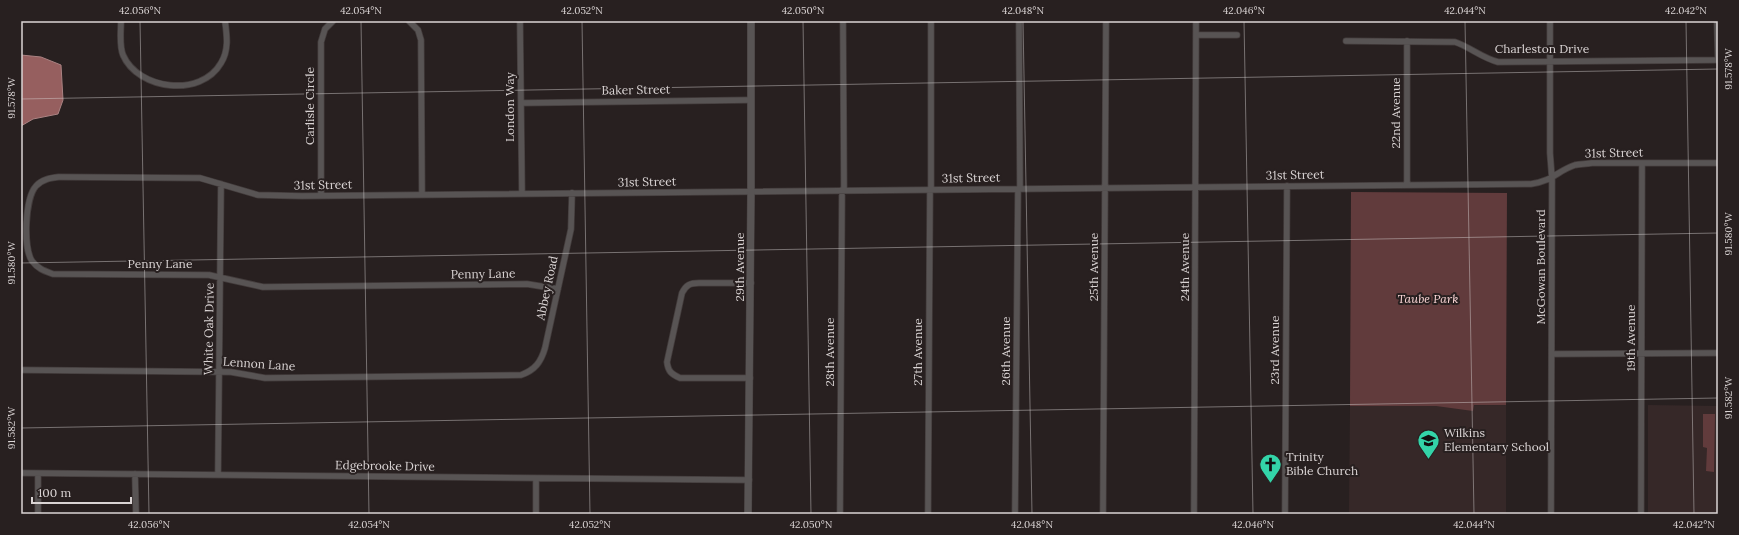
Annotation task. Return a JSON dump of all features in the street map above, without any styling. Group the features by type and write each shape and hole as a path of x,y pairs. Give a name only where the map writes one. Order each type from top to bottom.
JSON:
{"street":[{"path":"121,21 122,54 130,68 141,77 156,83 170,85 188,84 200,80 211,74 221,63 226,50 227,39 225,21"},
{"name":"Carlisle Circle","path":"322,196 321,42 324,29 333,21"},
{"path":"409,21 418,30 421,40 422,195"},
{"name":"London Way","path":"520,21 522,194"},
{"name":"29th Avenue","path":"748,514 751,283 751,21"},
{"name":"28th Avenue","path":"840,514 843,21"},
{"name":"27th Avenue","path":"928,514 931,21"},
{"name":"26th Avenue","path":"1015,514 1019,189 1019,21"},
{"name":"25th Avenue","path":"1103,514 1106,21"},
{"name":"24th Avenue","path":"1194,514 1196,21"},
{"name":"McGowan Boulevard","path":"1550,21 1550,153 1552,179 1551,514"},
{"path":"1717,21 1718,60"},
{"path":"1196,35 1237,35"},
{"name":"Charleston Drive","path":"1346,41 1455,42 1467,46 1487,59 1498,62 1718,60"},
{"name":"22nd Avenue","path":"1406,41 1407,185"},
{"name":"Baker Street","path":"521,103 751,100"},
{"name":"31st Street","path":"221,184 258,195 322,196 1531,184 1552,179 1565,170 1576,165 1592,163 1718,163"},
{"name":"19th Avenue","path":"1642,163 1642,514"},
{"name":"Penny Lane","path":"221,184 191,178 59,176 46,179 36,185 27,204 27,247 32,260 40,269 53,274 209,275 263,287 527,284 558,289"},
{"name":"White Oak Drive","path":"218,474 221,184"},
{"name":"23rd Avenue","path":"1285,514 1287,186"},
{"name":"Abbey Road","path":"520,375 536,367 542,359 571,229 572,193"},
{"path":"750,378 680,378 673,375 668,370 667,362 682,293 685,287 691,283 699,282 751,283"},
{"path":"1552,354 1718,353"},
{"name":"Lennon Lane","path":"21,370 219,372 265,378 520,375"},
{"name":"Edgebrooke Drive","path":"21,473 749,480"},
{"path":"38,474 38,514"},
{"path":"135,474 136,514"},
{"path":"536,479 536,514"}],"shaded area":[{"path":"21,55 41,57 61,65 63,100 58,114 33,119 21,126"},
{"name":"Wilkins Elementary School","path":"1506,405 1506,514 1349,514 1350,406"},
{"path":"1648,405 1718,406 1718,514 1648,514"}],"green space":[{"name":"Taube Park","path":"1351,192 1507,193 1506,405 1474,405 1473,411 1436,406 1350,406"},
{"path":"1703,414 1715,414 1714,472 1706,471 1707,448 1703,447"}],"place":[{"name":"Wilkins Elementary School","path":"1428,460"},
{"name":"Trinity Bible Church","path":"1271,484"}]}
